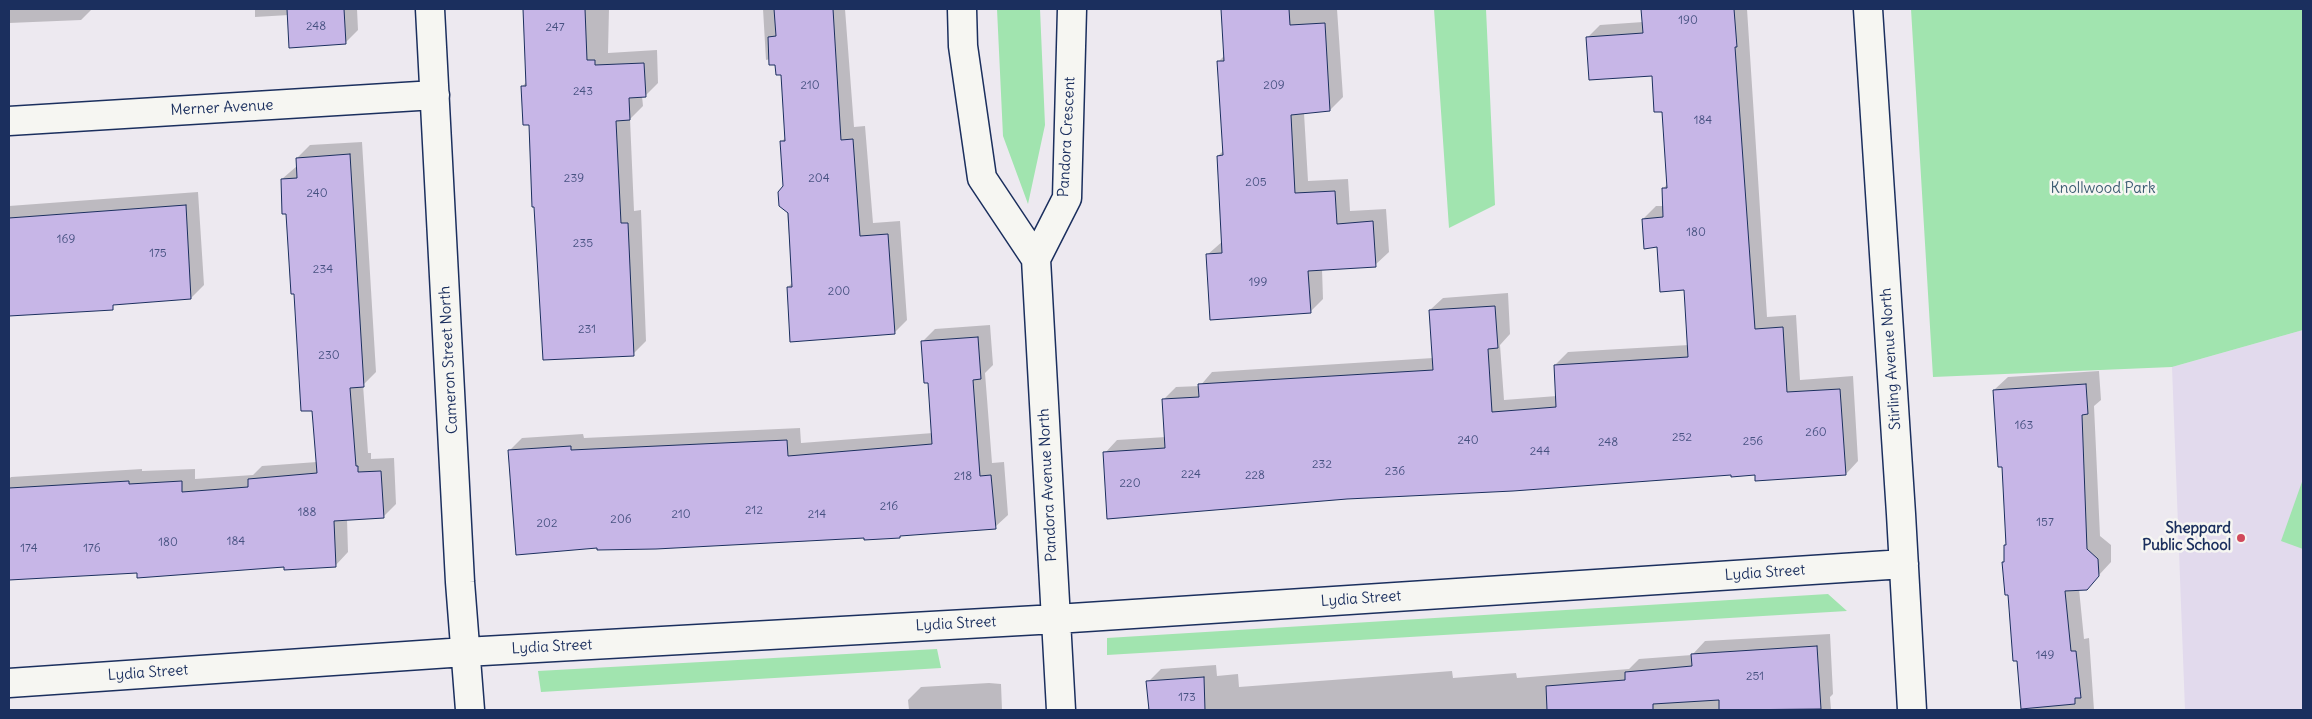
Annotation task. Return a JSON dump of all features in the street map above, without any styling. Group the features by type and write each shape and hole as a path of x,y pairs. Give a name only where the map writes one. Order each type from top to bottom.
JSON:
{"street":[{"name":"Cameron Street North","path":"430,9 465,652 470,710"},
{"path":"962,9 963,46 982,178 1036,260"},
{"name":"Pandora Crescent","path":"1036,260 1067,198 1072,9"},
{"name":"Stirling Avenue North","path":"1868,9 1912,710"},
{"name":"Merner Avenue","path":"9,121 435,95"},
{"name":"Pandora Avenue North","path":"1036,260 1061,710"},
{"name":"Lydia Street","path":"9,682 465,652 1056,619 1904,564"}],"shaded area":[{"name":"Sheppard Public School","path":"2303,330 2303,710 2185,710 2172,367"}],"green space":[{"path":"997,9 1040,9 1045,125 1028,204 1003,136"},
{"path":"1434,9 1486,9 1495,205 1449,228"},
{"name":"Knollwood Park","path":"1911,9 2303,9 2303,330 2172,367 1933,377"},
{"path":"2303,479 2303,549 2281,541"},
{"path":"1828,594 1847,611 1107,655 1107,638"},
{"path":"937,649 941,668 541,692 538,671"}],"building":[{"path":"287,9 344,9 346,44 289,48"},
{"path":"523,9 585,9 587,60 595,60 595,65 644,63 646,97 629,98 630,120 616,121 621,223 628,223 634,356 543,360 534,207 532,207 529,125 523,125 521,86 526,86"},
{"path":"774,9 833,9 841,140 853,139 860,236 888,234 895,334 790,342 787,287 792,287 788,213 779,206 778,192 783,186 780,141 785,141 781,75 776,75 775,65 769,65 768,37 776,36"},
{"path":"1221,9 1289,9 1290,25 1325,23 1330,111 1291,115 1295,193 1335,191 1337,224 1373,221 1376,267 1308,271 1311,313 1210,320 1206,254 1222,253 1217,156 1223,155 1217,61 1224,61"},
{"path":"1641,9 1734,9 1755,329 1783,327 1787,392 1840,389 1846,475 1755,481 1755,475 1731,477 1731,475 1513,491 1347,499 1107,519 1103,452 1165,448 1162,399 1199,397 1198,384 1433,370 1429,310 1495,306 1498,348 1488,349 1492,412 1556,407 1554,365 1688,357 1684,290 1660,292 1657,247 1644,249 1642,219 1663,217 1662,188 1667,188 1662,112 1654,112 1652,76 1589,80 1586,37 1643,33"},
{"path":"350,154 364,387 350,388 356,466 358,466 358,472 381,471 384,518 334,521 336,567 284,570 284,567 137,578 137,573 9,580 9,488 129,481 129,484 182,481 182,492 248,487 248,479 317,473 312,411 301,411 294,294 291,294 286,214 282,214 281,179 297,178 296,158"},
{"path":"186,205 191,299 113,305 113,310 9,316 9,218"},
{"path":"978,337 981,379 973,380 980,476 991,475 996,529 864,540 864,538 656,549 597,550 597,548 516,555 508,450 571,446 571,450 787,440 788,456 932,444 928,383 924,383 921,341"},
{"path":"2086,384 2088,414 2082,415 2087,549 2098,559 2099,576 2087,590 2065,591 2071,651 2076,651 2081,698 2075,698 2075,704 2021,709 2017,661 2013,661 2008,595 2005,595 2002,562 2004,562 2004,545 2006,545 2002,467 1998,467 1993,390"},
{"path":"1817,646 1821,709 1719,710 1719,700 1653,704 1653,710 1547,710 1546,686 1625,680 1625,672 1692,666 1691,654"},
{"path":"1204,677 1205,710 1149,710 1146,681"}],"place":[{"name":"Sheppard Public School","path":"2241,538"}]}
